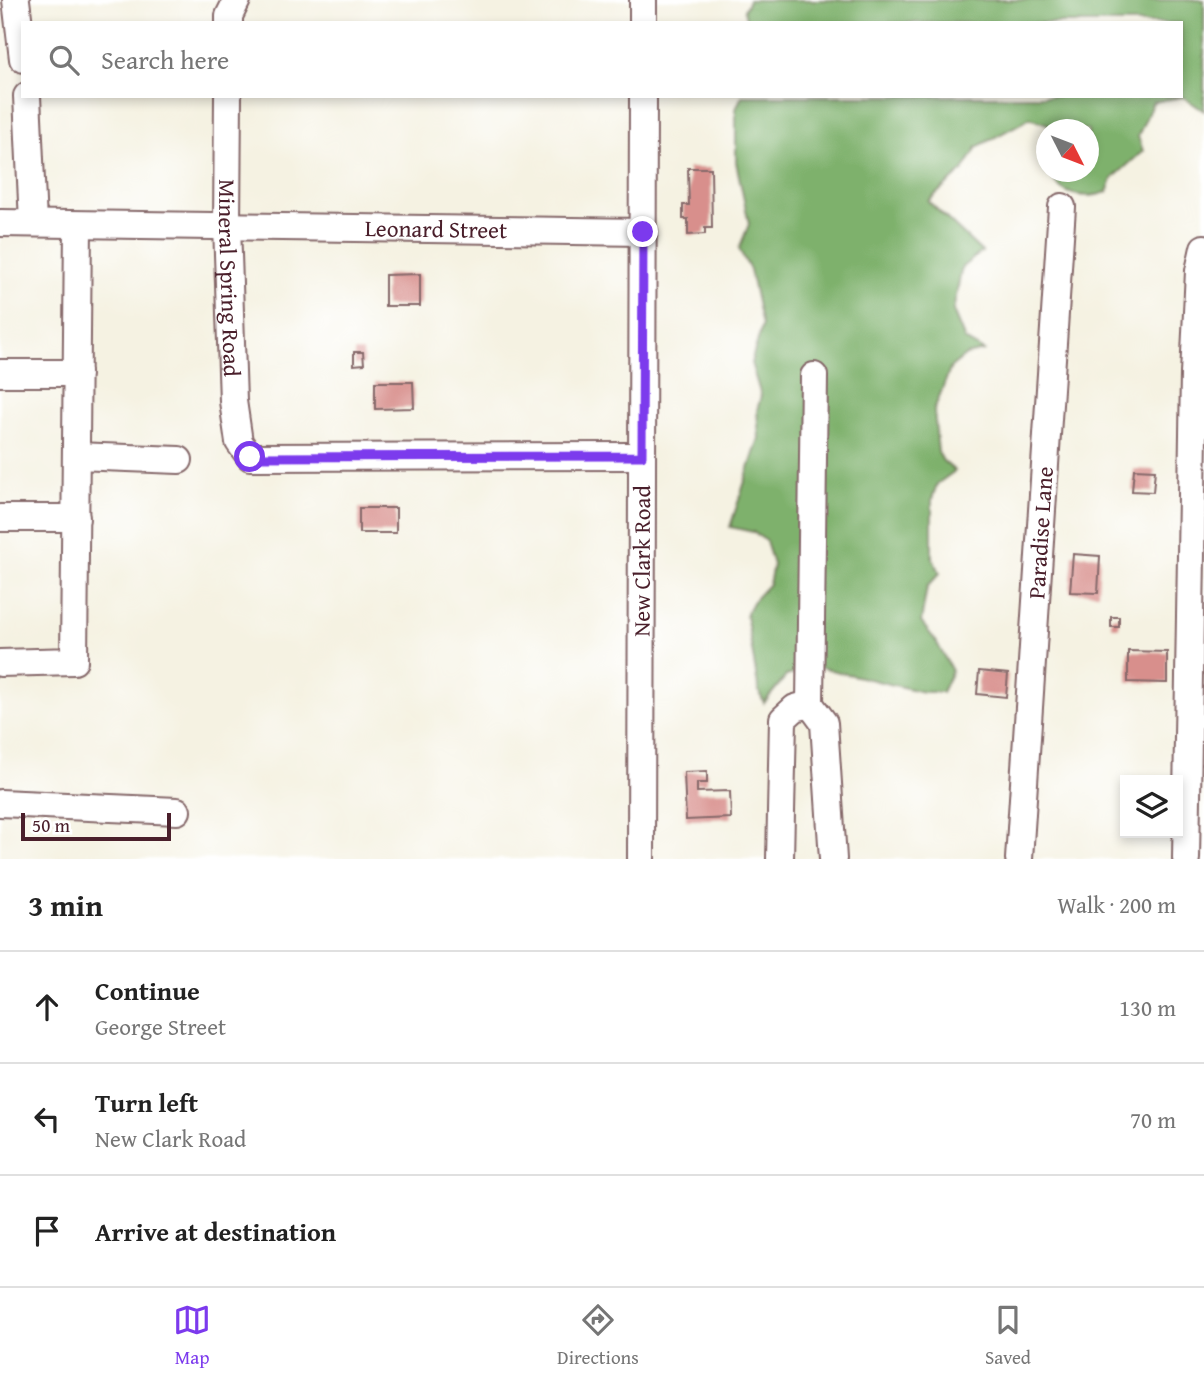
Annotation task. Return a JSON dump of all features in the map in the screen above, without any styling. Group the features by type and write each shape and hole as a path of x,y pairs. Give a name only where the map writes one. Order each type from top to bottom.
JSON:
{"street":[{"path":"229,21 237,0"},
{"path":"643,0 643,21"},
{"path":"11,11 21,51"},
{"path":"27,98 33,223"},
{"name":"Mineral Spring Road","path":"228,98 227,225 233,401 239,442 250,457 642,456"},
{"name":"New Clark Road","path":"641,859 643,98"},
{"name":"Paradise Lane","path":"1019,859 1062,207"},
{"name":"Leonard Street","path":"0,223 643,232"},
{"path":"0,663 74,661 78,225"},
{"path":"1186,859 1198,570 1194,374 1199,271 1204,248"},
{"path":"0,373 77,373"},
{"path":"814,376 810,704 824,723 833,859"},
{"path":"76,456 179,460"},
{"path":"0,518 76,518"},
{"path":"780,859 783,719 795,708 810,704"},
{"path":"0,803 177,811"}],"green space":[{"path":"749,0 1204,0 1204,111 1183,97 1183,21 747,21 744,10"},
{"path":"741,98 1177,98 1153,102 1138,136 1143,151 1112,179 1107,192 1081,196 1066,191 1056,182 1099,182 1099,119 1030,118 977,147 963,171 928,201 982,252 962,267 953,311 965,340 984,351 966,355 951,367 934,410 938,452 943,461 955,471 937,484 932,499 932,557 940,573 927,587 921,622 936,641 952,671 942,692 923,692 818,667 786,676 764,703 759,692 746,614 752,602 769,584 773,565 766,541 753,532 730,527 759,438 757,410 761,396 751,363 762,326 750,270 739,249 749,224 736,162 736,108"}],"building":[{"path":"688,168 711,168 712,228 705,228 705,234 688,235 688,219 683,219 683,205 689,205"},
{"path":"420,274 420,306 385,306 385,275"},
{"path":"354,352 363,352 364,364 354,365"},
{"path":"375,382 413,382 414,408 375,409"},
{"path":"1134,469 1155,470 1153,492 1132,491"},
{"path":"359,508 396,508 396,533 359,533"},
{"path":"1073,554 1100,556 1098,593 1070,592"},
{"path":"1111,617 1119,617 1119,627 1111,627"},
{"path":"1128,651 1167,652 1167,683 1128,682"},
{"path":"979,671 1008,674 1006,697 977,694"},
{"path":"707,771 707,783 697,783 697,792 730,791 731,818 686,820 684,772"}],"route":[{"path":"250,457 642,456 643,232"}]}
